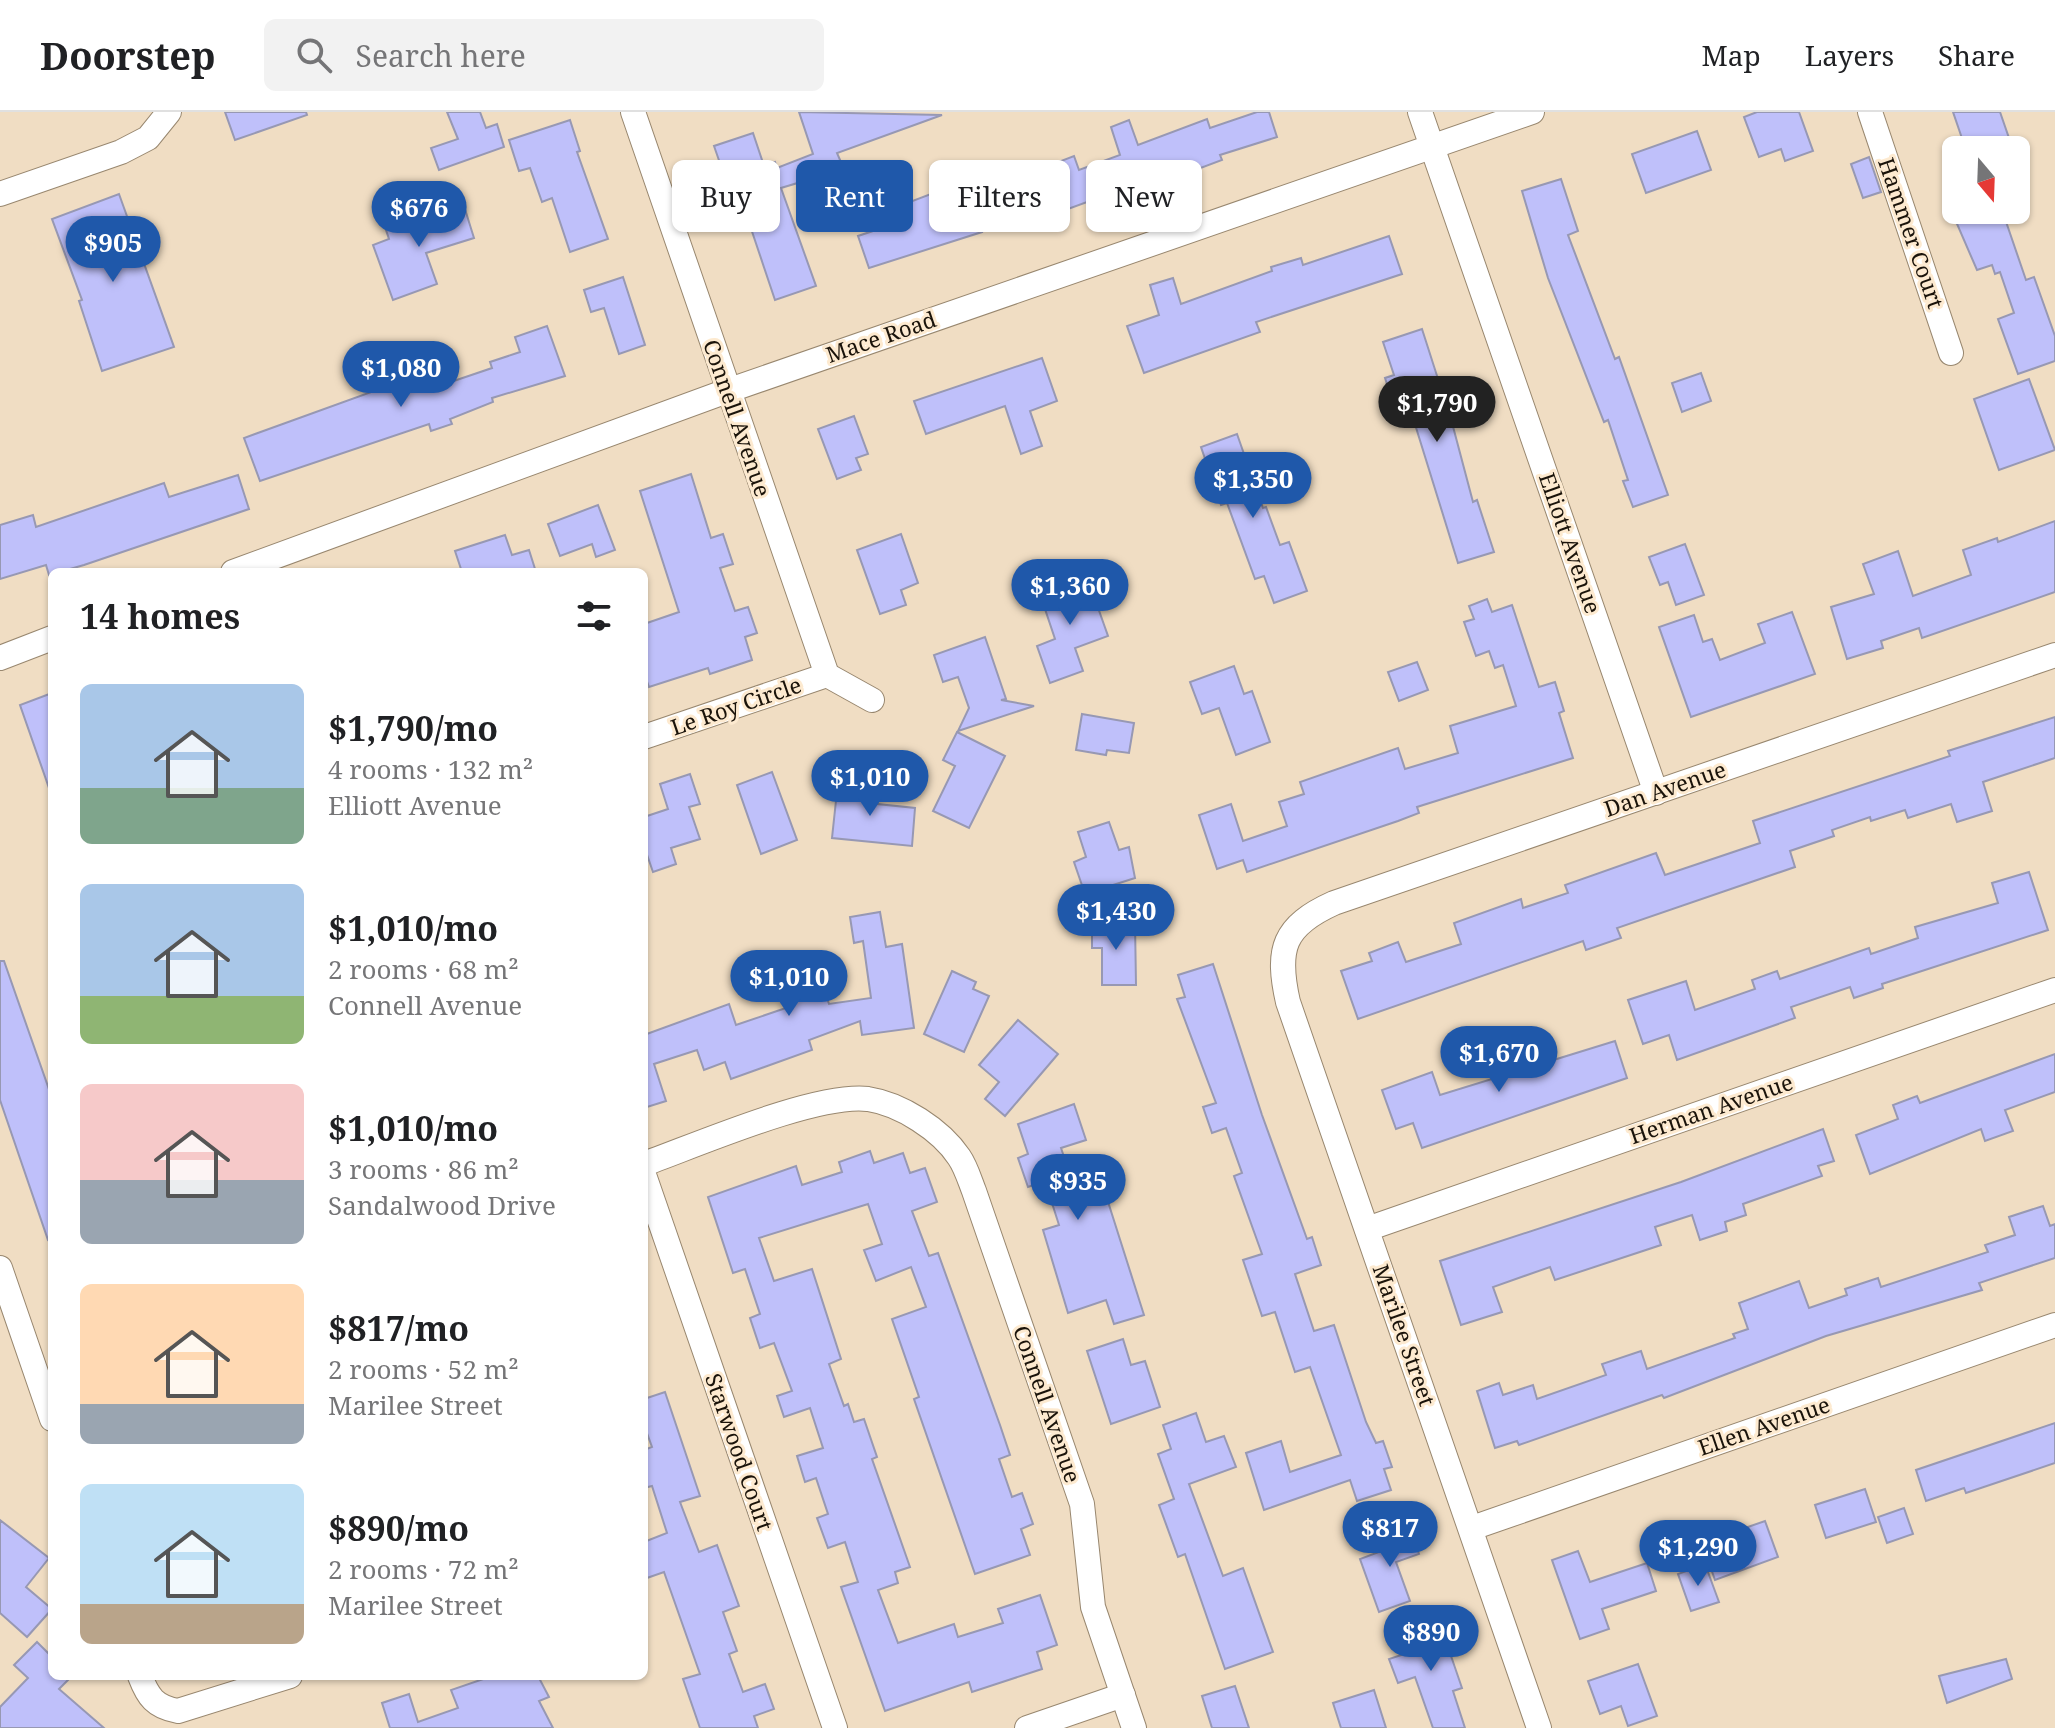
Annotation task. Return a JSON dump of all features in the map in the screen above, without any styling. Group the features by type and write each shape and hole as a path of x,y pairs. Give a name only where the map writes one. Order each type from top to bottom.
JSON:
{"street":[{"path":"0,194 121,152 148,138 169,112"},
{"name":"Connell Avenue","path":"633,112 827,675"},
{"name":"Elliott Avenue","path":"1420,112 1656,793"},
{"name":"Mace Road","path":"244,568 727,391 1532,112"},
{"name":"Hammer Court","path":"1870,112 1951,353"},
{"path":"0,658 48,640"},
{"name":"Dan Avenue","path":"1285,940 1307,915 1334,903 2055,655"},
{"path":"827,675 872,700"},
{"name":"Le Roy Circle","path":"648,736 827,675"},
{"name":"Marilee Street","path":"1285,940 1281,973 1288,1002 1539,1728"},
{"name":"Herman Avenue","path":"1367,1229 2055,990"},
{"name":"Connell Avenue","path":"648,1163 832,1101 868,1099 901,1110 937,1133 959,1157 974,1191 1082,1504 1093,1607 1134,1728"},
{"name":"Starwood Court","path":"648,1187 835,1728"},
{"path":"0,1268 48,1407"},
{"name":"Ellen Avenue","path":"1472,1528 2055,1325"},
{"path":"142,1680 150,1698 162,1708 178,1711 278,1680"},
{"path":"1027,1728 1123,1695"}],"building":[{"path":"225,112 306,112 307,115 235,140"},
{"path":"447,112 480,112 486,128 497,124 504,147 439,170 431,148 458,139"},
{"path":"799,112 942,115 837,153 840,160 798,160 813,154"},
{"path":"1257,112 1269,112 1277,137 1220,155 1222,160 1202,168 1202,160 1106,160 1120,155 1111,127 1129,120 1138,145 1207,119 1210,128"},
{"path":"1757,112 1799,112 1813,151 1785,161 1781,149 1759,157 1744,117"},
{"path":"1953,112 2000,112 2008,136 1961,136"},
{"path":"570,120 580,151 577,152 608,239 570,252 552,198 542,202 530,168 519,171 509,140"},
{"path":"1697,131 1711,170 1646,193 1632,154"},
{"path":"753,133 762,160 719,160 714,146"},
{"path":"1074,156 1079,170 1086,167 1086,202 1070,208 1070,160 1064,160"},
{"path":"1869,157 1881,192 1863,198 1851,164"},
{"path":"796,161 796,183 781,188 816,286 775,300 752,232 780,232 780,167"},
{"path":"1561,179 1578,231 1568,235 1615,359 1619,357 1668,495 1633,507 1623,481 1628,480 1608,420 1604,422 1548,278 1522,191"},
{"path":"119,194 174,347 102,371 79,301 82,300 52,219"},
{"path":"929,195 929,232 982,232 869,268 858,236 870,232 913,232 913,201"},
{"path":"464,206 474,238 426,253 437,284 393,300 373,245 389,239 385,227 413,217 415,222"},
{"path":"1957,224 2007,224 2026,280 2034,277 2055,336 2055,361 2018,374 1998,319 2014,313 2000,272 1995,274 1992,265 1977,270"},
{"path":"1389,236 1402,274 1256,322 1260,332 1144,373 1127,326 1159,315 1150,285 1173,278 1181,304 1272,271 1271,267 1301,258 1303,265"},
{"path":"623,277 645,345 619,354 604,308 591,312 584,290"},
{"path":"547,326 565,376 492,398 493,402 450,419 452,424 431,431 429,424 260,481 244,438 413,377 411,371 431,364 439,386 492,368 490,362 520,352 515,337"},
{"path":"1422,329 1439,382 1427,386 1439,422 1451,419 1473,502 1477,500 1494,552 1458,563 1409,405 1395,409 1385,378 1394,375 1383,342"},
{"path":"1042,358 1057,401 1030,411 1042,446 1021,454 1005,406 926,434 914,401"},
{"path":"1701,373 1711,401 1682,412 1672,383"},
{"path":"2029,379 2055,450 1999,470 1974,399"},
{"path":"854,416 868,454 856,458 861,470 837,479 818,429"},
{"path":"1237,434 1263,508 1266,507 1280,545 1289,542 1307,591 1274,603 1264,576 1255,579 1227,503 1221,505 1201,447"},
{"path":"691,474 711,538 723,534 733,564 720,568 735,611 748,607 757,633 745,637 752,660 710,674 708,668 649,687 648,623 679,612 640,491"},
{"path":"238,475 249,509 74,568 48,568 48,572 46,565 0,579 0,525 33,515 36,527 164,483 169,497"},
{"path":"598,505 615,550 596,557 592,544 560,556 548,524"},
{"path":"2055,521 2055,592 1922,638 1919,628 1881,641 1883,648 1847,659 1831,607 1874,594 1863,564 1898,551 1913,596 1971,575 1963,550 1997,538 1998,542"},
{"path":"901,534 918,583 901,590 906,605 880,614 857,550"},
{"path":"505,535 512,555 529,550 535,568 461,568 455,551"},
{"path":"1685,544 1704,595 1676,605 1668,582 1660,585 1649,557"},
{"path":"1086,574 1108,636 1075,648 1083,671 1050,683 1037,646 1055,639 1043,603 1053,599 1049,586"},
{"path":"1487,599 1492,612 1512,605 1539,687 1555,682 1564,711 1559,713 1573,758 1417,807 1419,813 1247,872 1243,860 1217,869 1199,815 1231,804 1243,841 1287,826 1279,802 1304,794 1300,782 1398,748 1405,769 1458,753 1450,726 1516,706 1503,665 1495,668 1489,651 1476,656 1464,622 1474,619 1469,606"},
{"path":"1792,612 1815,674 1691,717 1659,627 1694,615 1703,642 1712,639 1720,660 1765,643 1758,624"},
{"path":"985,637 1006,699 1001,700 1034,706 958,731 969,708 958,677 943,682 934,655"},
{"path":"1417,662 1428,690 1399,701 1388,672"},
{"path":"1234,666 1244,694 1252,691 1270,742 1236,755 1219,708 1202,714 1190,682"},
{"path":"48,694 48,785 20,705"},
{"path":"1082,714 1134,723 1129,753 1107,750 1106,755 1076,750"},
{"path":"2055,717 2055,758 1983,782 1992,811 1957,822 1951,804 1908,818 1905,810 1871,821 1870,817 1832,830 1834,836 1790,851 1795,867 1617,928 1621,938 1586,950 1583,941 1358,1019 1341,971 1372,961 1369,953 1398,942 1406,962 1461,944 1454,923 1521,899 1523,908 1568,893 1565,885 1656,853 1665,875 1760,843 1753,821 1950,756 1948,751"},
{"path":"957,732 1005,756 969,828 933,811 955,766 943,760"},
{"path":"772,772 797,840 761,854 737,785"},
{"path":"690,774 700,804 689,807 700,839 671,848 676,864 653,872 648,858 648,816 668,809 660,784"},
{"path":"838,782 870,784 868,803 915,808 912,846 832,838"},
{"path":"1109,822 1119,850 1129,847 1135,878 1085,894 1074,862 1086,857 1078,832"},
{"path":"2029,872 2048,930 1882,984 1883,988 1854,998 1850,987 1791,1007 1795,1018 1677,1060 1669,1035 1643,1044 1628,1000 1686,981 1695,1010 1755,989 1752,980 1777,971 1780,979 1869,948 1871,954 1918,938 1915,927 1998,903 1992,883"},
{"path":"880,912 886,947 902,944 914,1028 862,1035 860,1021 809,1040 812,1050 731,1079 725,1062 704,1070 697,1050 654,1064 666,1101 648,1107 648,1034 729,1004 736,1025 792,1006 784,986 819,974 829,1004 871,998 863,941 854,943 850,917"},
{"path":"1092,923 1135,923 1136,985 1102,985 1102,948 1092,948"},
{"path":"0,961 4,961 48,1087 48,1240 0,1100"},
{"path":"1213,964 1262,1115 1307,1239 1312,1237 1321,1265 1295,1274 1314,1331 1334,1325 1366,1422 1376,1443 1383,1441 1392,1467 1384,1469 1391,1490 1357,1501 1350,1480 1264,1510 1246,1453 1281,1441 1290,1472 1341,1455 1310,1367 1295,1372 1275,1312 1262,1316 1243,1260 1262,1254 1234,1176 1242,1173 1226,1128 1212,1133 1203,1107 1216,1103 1177,999 1185,997 1178,975"},
{"path":"952,971 976,982 973,989 989,996 964,1052 924,1034"},
{"path":"1018,1020 1058,1054 1005,1116 985,1099 999,1082 979,1065"},
{"path":"1615,1041 1627,1078 1422,1148 1413,1123 1396,1129 1382,1090 1432,1072 1440,1095"},
{"path":"2055,1054 2055,1092 2005,1110 2013,1131 1985,1141 1981,1129 1870,1174 1856,1135 1898,1119 1893,1105 1917,1096 1920,1103"},
{"path":"1074,1104 1086,1140 1061,1148 1077,1195 1103,1186 1144,1315 1114,1324 1106,1300 1068,1313 1043,1230 1059,1225 1045,1181 1028,1187 1018,1158 1028,1154 1018,1124"},
{"path":"1823,1129 1834,1161 1818,1166 1822,1176 1743,1204 1746,1215 1725,1222 1727,1231 1700,1240 1692,1215 1655,1227 1661,1245 1555,1280 1550,1267 1493,1287 1502,1312 1461,1325 1440,1261 1681,1182"},
{"path":"870,1151 874,1163 903,1153 910,1173 925,1168 937,1202 912,1211 929,1256 938,1253 1000,1425 1010,1455 999,1459 1012,1497 1022,1493 1033,1524 1021,1529 1030,1555 975,1574 914,1399 919,1397 892,1319 926,1307 911,1267 876,1281 864,1250 882,1244 868,1204 759,1238 774,1281 812,1269 841,1359 829,1364 844,1406 848,1404 854,1422 864,1419 877,1457 872,1459 910,1567 895,1572 898,1583 878,1590 898,1643 954,1624 958,1637 1003,1623 998,1609 1040,1595 1057,1645 1037,1652 1042,1669 972,1692 969,1682 885,1711 841,1587 858,1582 845,1542 828,1548 817,1518 828,1514 816,1478 805,1482 797,1456 823,1448 810,1408 784,1417 777,1396 792,1391 774,1343 760,1348 750,1318 760,1314 745,1269 733,1273 708,1197 796,1166 802,1185 842,1172 839,1162"},
{"path":"2043,1206 2050,1226 2055,1224 2055,1258 1979,1283 1982,1290 1826,1336 1664,1398 1662,1395 1519,1445 1517,1441 1495,1448 1477,1391 1499,1383 1503,1395 1533,1385 1537,1399 1606,1375 1602,1364 1641,1351 1647,1369 1735,1338 1733,1334 1748,1329 1739,1303 1799,1281 1809,1308 1847,1295 1845,1289 1878,1278 1881,1287 1988,1252 1985,1245 2015,1235 2009,1217"},
{"path":"1123,1339 1131,1365 1145,1361 1160,1407 1111,1424 1087,1351"},
{"path":"665,1392 700,1496 680,1502 699,1552 717,1545 739,1606 723,1612 737,1651 729,1654 743,1692 765,1684 774,1709 754,1716 758,1728 700,1728 683,1679 700,1674 664,1572 648,1578 648,1540 667,1533 652,1486 648,1487 648,1448 652,1447 648,1436 648,1398"},
{"path":"1196,1413 1206,1442 1224,1436 1236,1467 1189,1484 1223,1576 1243,1568 1273,1652 1225,1669 1185,1554 1178,1557 1159,1505 1174,1499 1158,1454 1171,1449 1163,1425"},
{"path":"2055,1423 2055,1463 1966,1493 1964,1488 1926,1501 1916,1470"},
{"path":"1865,1489 1876,1522 1826,1538 1815,1505"},
{"path":"1904,1508 1913,1534 1887,1543 1878,1517"},
{"path":"0,1520 48,1557 26,1587 48,1606 48,1613 27,1637 0,1613"},
{"path":"1765,1521 1778,1557 1715,1580 1702,1543"},
{"path":"1409,1525 1419,1554 1396,1562 1410,1601 1379,1612 1360,1559 1387,1549 1382,1535"},
{"path":"1578,1551 1590,1582 1647,1563 1656,1591 1602,1609 1609,1629 1580,1639 1552,1560"},
{"path":"1705,1564 1719,1602 1691,1611 1678,1574"},
{"path":"1438,1618 1462,1688 1453,1691 1465,1728 1433,1728 1415,1677 1398,1683 1389,1659 1410,1652 1403,1631"},
{"path":"37,1642 48,1653 48,1680 68,1680 59,1689 104,1728 0,1728 0,1707 28,1678 14,1665"},
{"path":"2006,1659 2012,1679 1947,1703 1939,1676"},
{"path":"1638,1664 1657,1716 1628,1726 1621,1706 1600,1714 1588,1681"},
{"path":"480,1680 540,1680 549,1697 539,1701 553,1728 390,1728 382,1703 409,1694 418,1722 458,1708 451,1690"},
{"path":"1235,1686 1249,1728 1212,1728 1202,1696"},
{"path":"1374,1690 1386,1728 1341,1728 1333,1703"}]}
